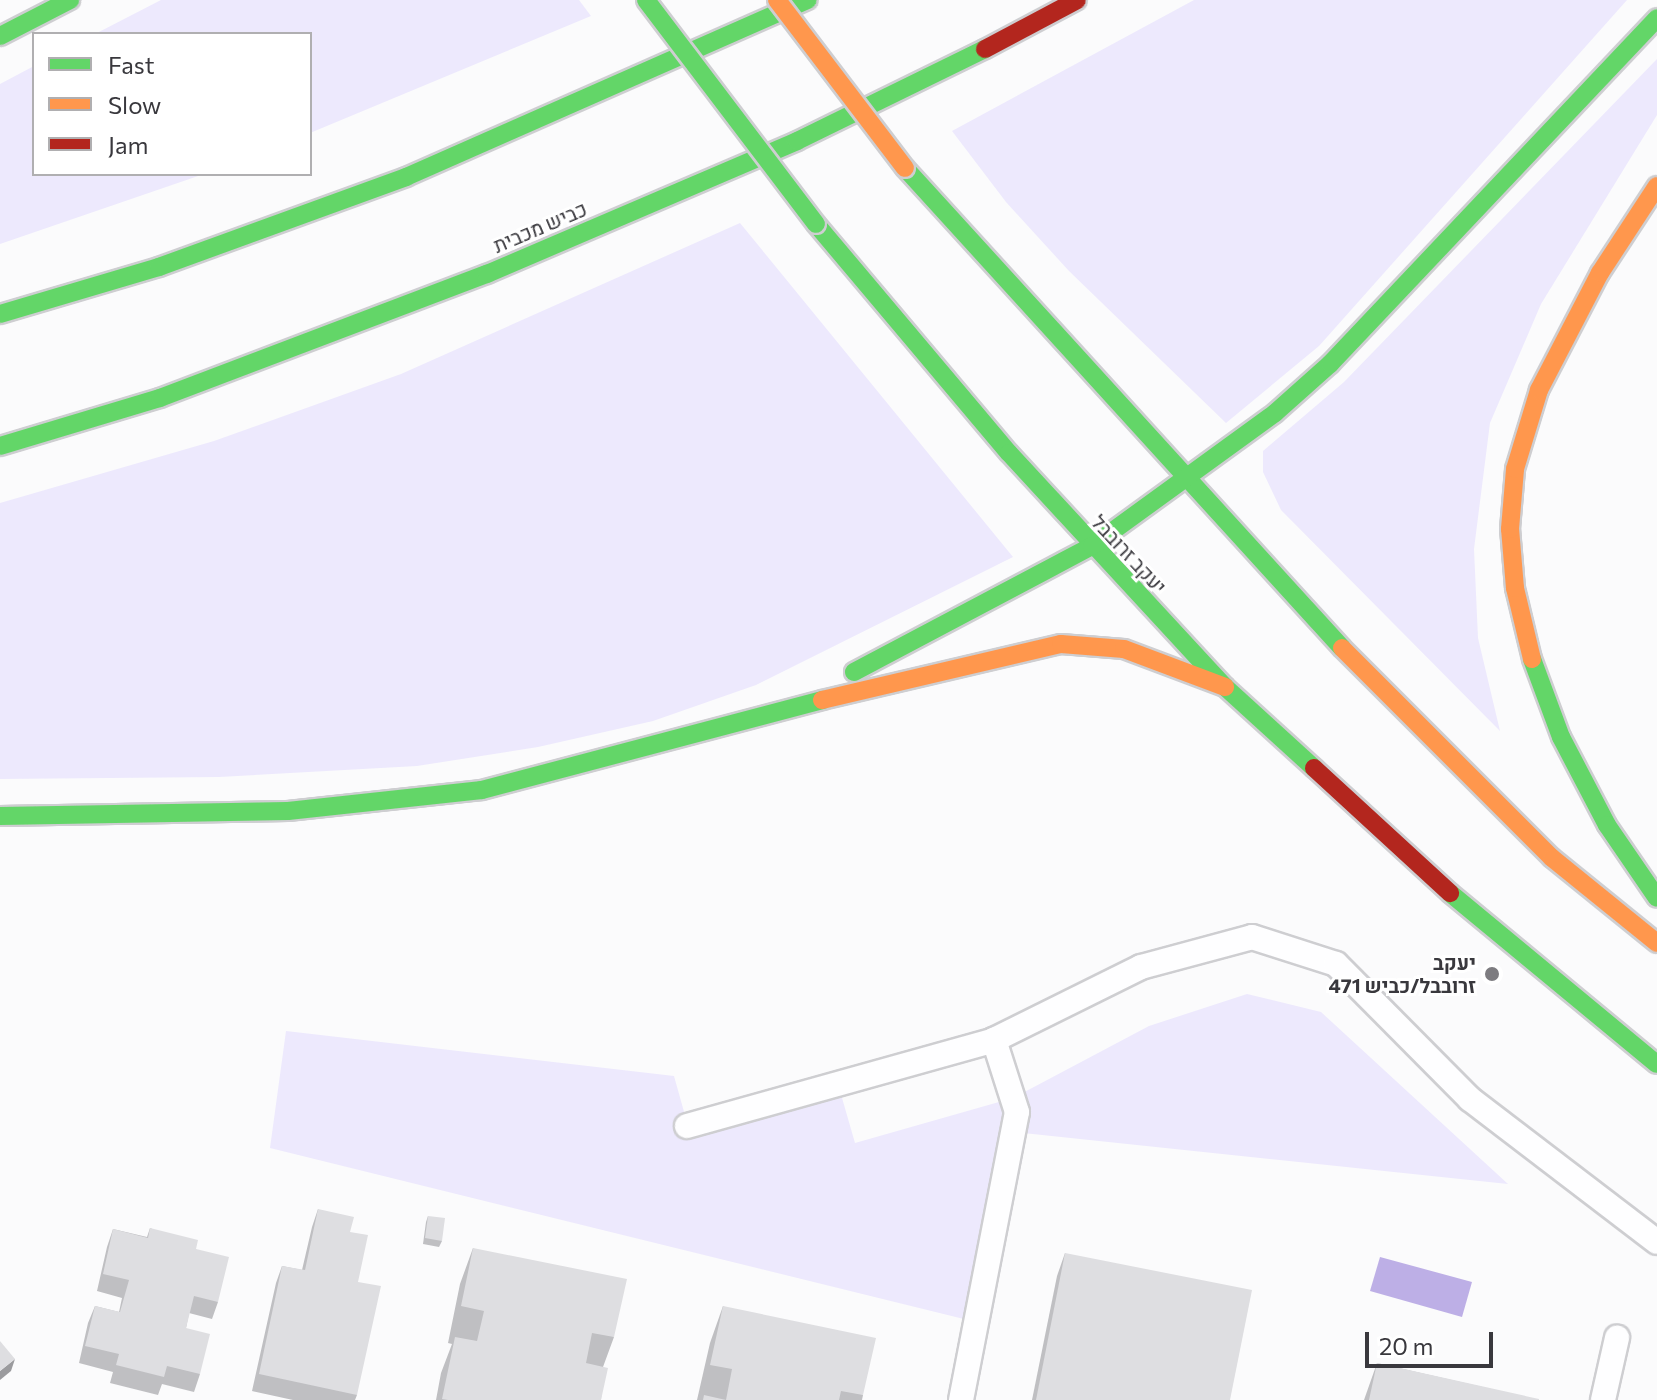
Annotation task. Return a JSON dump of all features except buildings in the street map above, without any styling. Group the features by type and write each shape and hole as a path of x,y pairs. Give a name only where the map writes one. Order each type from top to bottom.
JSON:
{"main road":[{"path":"0,36 70,0"},
{"name":"יעקב זרובבל","path":"646,0 816,224 1092,546 1225,687 1499,938 1657,1064"},
{"path":"777,0 905,168 1304,610 1552,858 1657,943"},
{"path":"0,314 159,267 391,183 585,102 808,0"},
{"name":"כביש מכבית","path":"0,446 160,398 487,274 797,141 936,76 1077,0"},
{"path":"711,730 878,662 1092,546 1186,480 1330,364 1657,18"},
{"path":"1657,186 1592,286 1539,390 1515,469 1510,529 1515,588 1526,642 1561,737 1607,825 1657,898"},
{"path":"0,816 197,816 412,800 556,774 1004,653 1061,644 1124,649 1225,687"}],"lane":[{"path":"687,1126 994,1040 1141,967 1252,937 1336,964 1470,1099 1657,1242"},
{"path":"961,1400 1017,1112 994,1040"},
{"path":"1603,1400 1617,1338"}],"shaded area":[{"path":"161,0 579,0 591,16 312,132 312,32 99,32"},
{"path":"1194,0 1627,0 1319,346 1226,423 1069,271 1006,202 952,131"},
{"path":"1657,59 1657,115 1541,304 1490,423 1474,549 1478,638 1500,731 1281,510 1263,472 1263,451 1344,382"},
{"path":"32,67 32,176 198,176 0,244 0,84"},
{"path":"740,223 1013,557 756,685 653,721 538,747 417,766 219,777 0,779 0,503 214,441 401,374"},
{"path":"1247,994 1321,1012 1508,1184 1013,1132 976,1322 270,1148 286,1031 674,1076 688,1126 838,1084 855,1143 1013,1098 1149,1026"},
{"path":"1380,1257 1472,1282 1462,1317 1370,1291"}],"traffic: fast":[{"path":"0,36 70,0"},
{"path":"646,0 816,224"},
{"path":"0,314 159,267 406,177 808,0"},
{"path":"854,672 1092,546 1275,413 1330,364 1657,18"},
{"path":"0,446 160,398 487,274 797,141 985,49"},
{"path":"905,168 1342,648"},
{"path":"816,224 1009,453 1225,687 1314,768"},
{"path":"1532,659 1561,737 1607,825 1657,898"},
{"path":"0,816 288,811 482,790 822,700"},
{"path":"1450,893 1657,1064"}],"traffic: slow":[{"path":"777,0 905,168"},
{"path":"1532,659 1515,588 1510,529 1515,469 1539,390 1600,273 1657,186"},
{"path":"822,700 1061,644 1124,649 1225,687"},
{"path":"1342,648 1552,858 1657,943"}],"traffic: jam":[{"path":"985,49 1077,0"},
{"path":"1314,768 1450,893"}],"place":[{"name":"יעקב זרובבל/כביש 471","path":"1492,974"}]}
